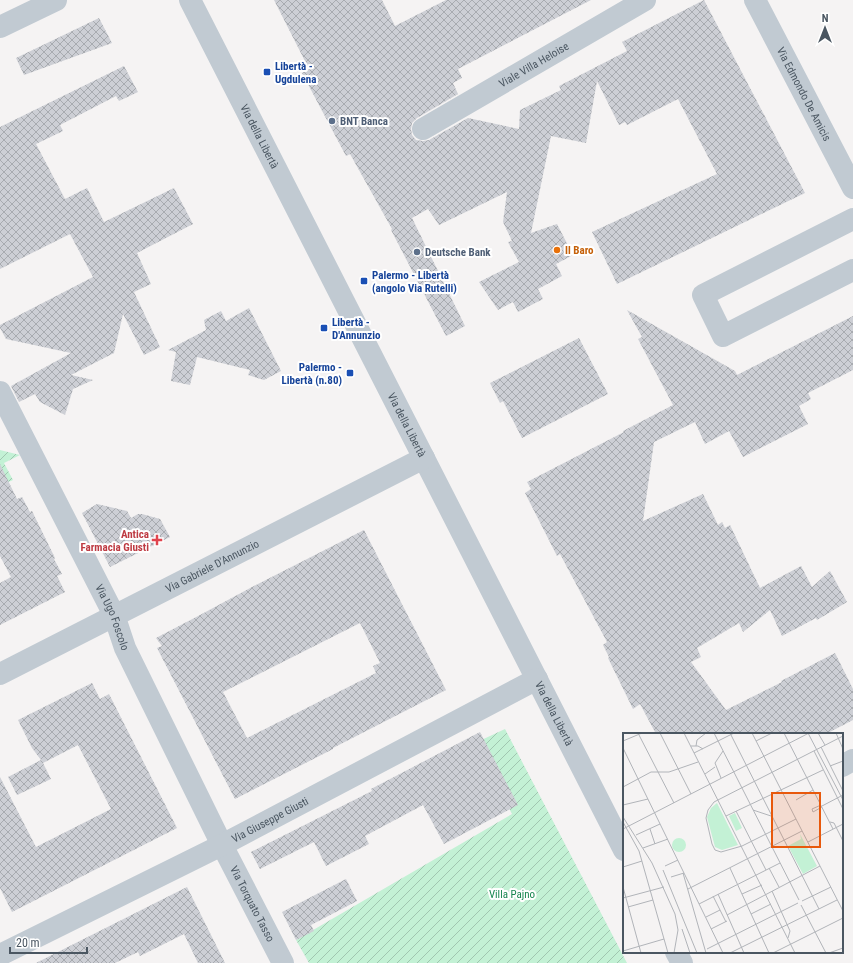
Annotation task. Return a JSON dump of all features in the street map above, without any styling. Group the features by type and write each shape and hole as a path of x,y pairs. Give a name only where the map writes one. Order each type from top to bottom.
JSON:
{"street":[{"path":"0,27 56,0"},
{"name":"Via della Libertà","path":"190,0 623,848"},
{"name":"Viale Villa Heloise","path":"424,129 645,0"},
{"name":"Via Edmondo De Amicis","path":"755,0 853,188"},
{"path":"853,218 703,295 723,336 853,270"},
{"name":"Via Ugo Foscolo","path":"3,402 114,615 124,648 222,845"},
{"name":"Via Gabriele D'Annunzio","path":"0,674 424,458"},
{"name":"Via Giuseppe Giusti","path":"2,955 222,845 537,679"},
{"path":"843,765 853,760"},
{"name":"Via Torquato Tasso","path":"222,845 283,963"},
{"path":"677,953 682,963"}],"green space":[{"path":"0,450 20,455 4,463 13,480 0,486"},
{"name":"Villa Pajno","path":"505,729 627,963 309,963 296,940 512,814 475,743"}],"building":[{"path":"274,0 382,0 395,26 446,0 591,0 458,69 462,78 453,83 458,94 417,118 412,123 412,135 416,140 423,141 429,140 468,118 519,129 520,110 561,90 559,86 627,51 622,42 704,0 805,193 617,284 592,232 717,174 678,99 627,125 625,122 619,125 597,81 586,143 551,136 531,233 557,224 573,255 556,264 562,276 538,289 543,299 518,312 513,302 498,310 479,282 519,262 508,242 512,241 503,222 507,192 439,225 428,209 412,218 465,326 446,336 391,230 392,229 350,154 346,156 302,73 309,69"},
{"path":"99,18 112,43 24,75 16,58"},
{"path":"124,66 138,92 119,101 116,96 60,125 63,131 36,144 65,199 87,188 104,222 174,188 193,224 137,253 151,284 134,292 160,347 144,355 123,314 114,353 71,375 93,380 73,389 65,415 40,402 35,394 19,402 11,386 71,353 6,339 0,325 93,277 70,234 0,269 0,127"},
{"path":"249,308 281,371 264,380 248,375 250,370 197,357 190,385 171,381 176,352 168,350 206,330 204,320 221,311 226,321"},
{"path":"627,310 735,371 737,375 853,316 853,370 808,393 811,399 799,406 808,424 743,457 729,431 705,444 695,422 654,442 643,521 703,494 718,525 722,522 725,528 730,525 760,588 801,566 812,587 830,571 847,602 817,620 816,618 782,636 770,610 743,632 739,623 697,648 701,657 691,662 726,710 835,653 853,689 853,720 828,733 655,733 640,704 633,709 608,658 609,657 603,645 607,642 560,554 557,556 525,493 531,489 527,482 673,405 638,339 642,337"},
{"path":"579,338 608,394 522,438 503,401 500,403 490,383"},
{"path":"0,464 17,499 22,497 30,512 32,511 62,574 57,576 65,592 0,625 0,583 11,577 0,556"},
{"path":"97,504 127,511 131,518 138,514 142,514 160,519 170,537 110,567 82,513"},
{"path":"364,530 446,690 235,799 157,648 162,646 156,638","holes":["360,623 380,663 373,666 376,673 247,738 223,692"]},
{"path":"92,683 100,699 109,694 177,828 12,912 0,888 0,777 36,847 111,809 78,745 43,763 51,779 17,795 8,777 41,760 32,748 18,720"},
{"path":"480,732 518,805 444,844 423,805 365,836 369,844 326,866 314,842 260,869 251,852 372,791 371,789"},
{"path":"346,879 357,901 311,925 314,931 296,940 282,912"},
{"path":"187,887 225,963 198,963 184,934 140,956 138,952 115,963 36,963"}],"place":[{"name":"Libertà - Ugdulena","path":"267,72"},
{"name":"BNT Banca","path":"332,121"},
{"name":"Il Baro","path":"557,250"},
{"name":"Deutsche Bank","path":"417,252"},
{"name":"Palermo - Libertà (angolo Via Rutelli)","path":"364,281"},
{"name":"Libertà - D'Annunzio","path":"324,328"},
{"name":"Palermo - Libertà (n.80)","path":"350,373"},
{"name":"Antica Farmacia Giusti","path":"157,540"}]}
